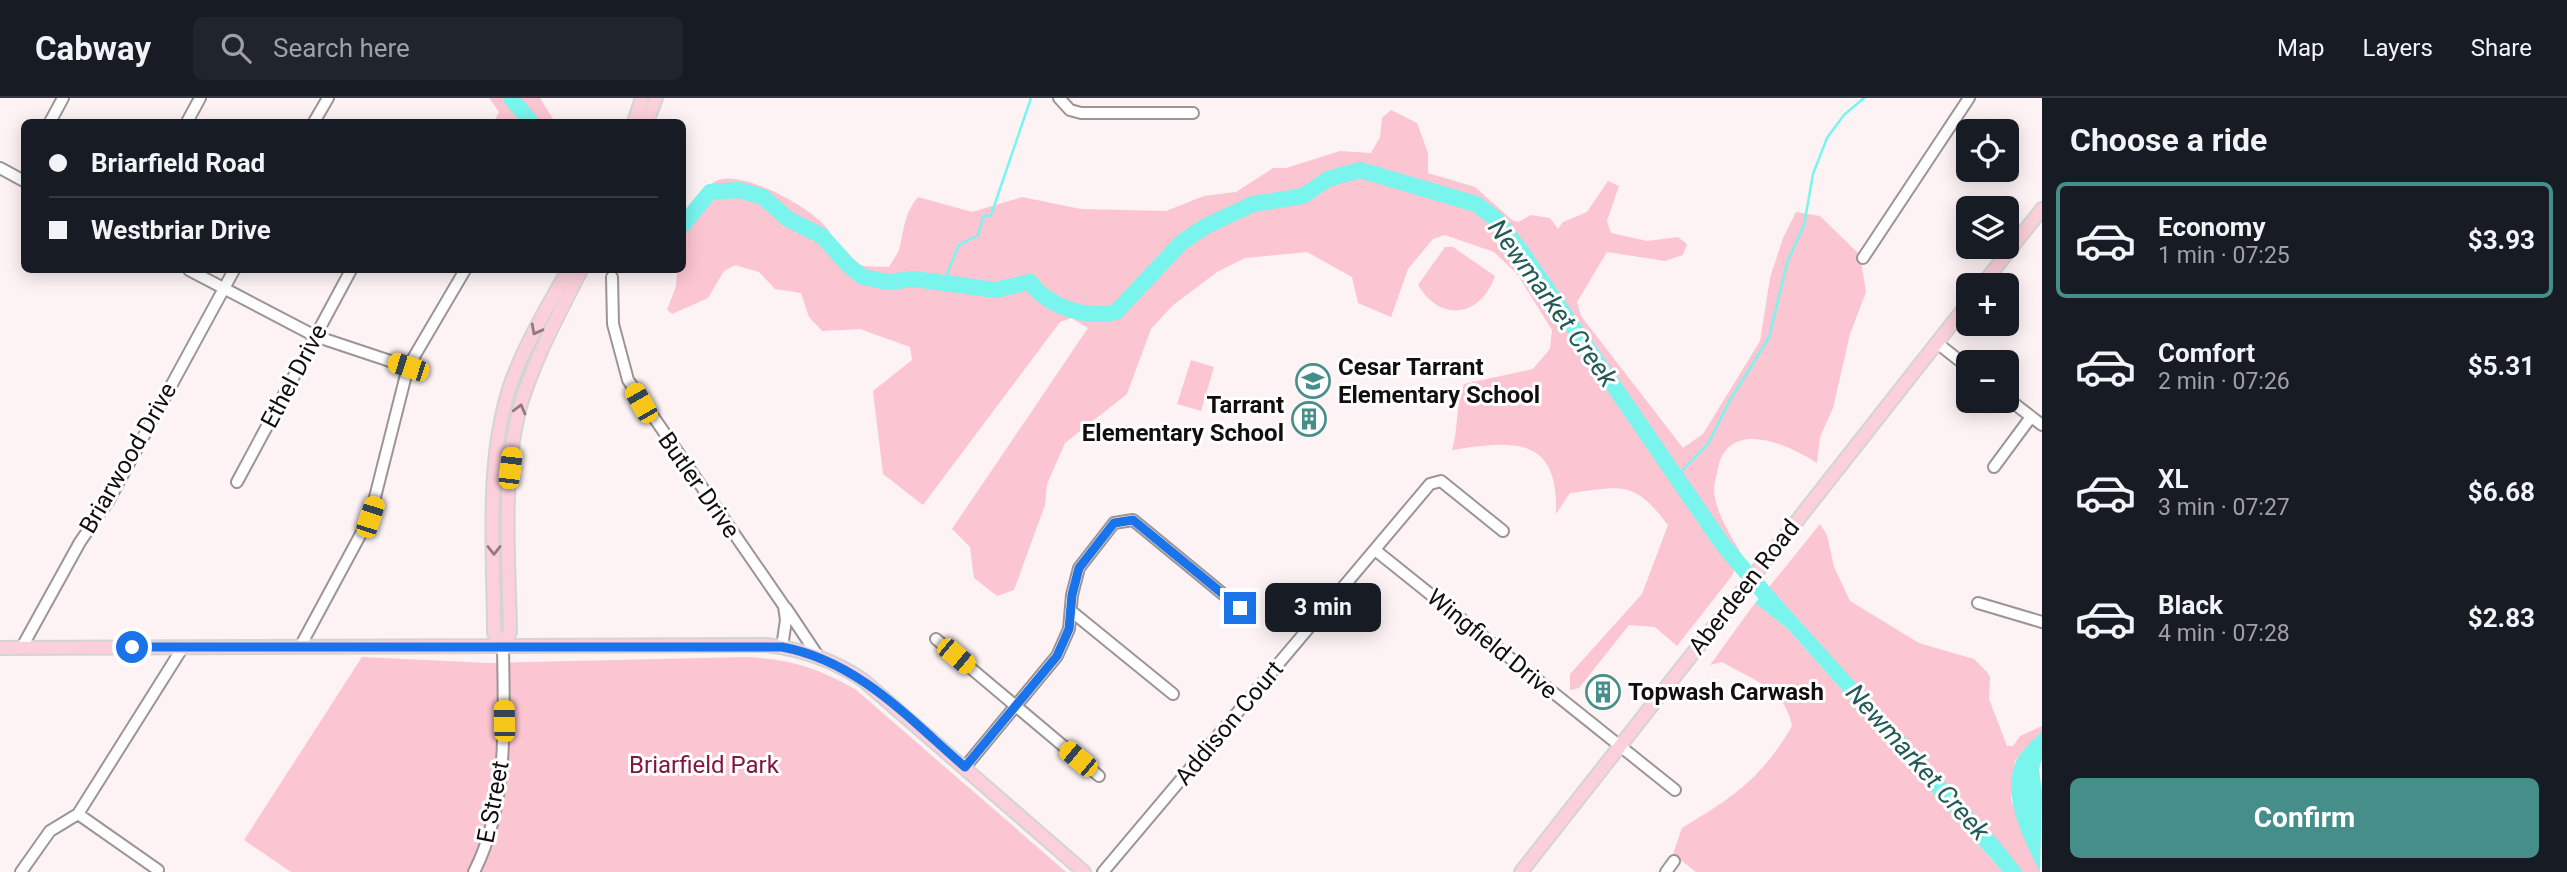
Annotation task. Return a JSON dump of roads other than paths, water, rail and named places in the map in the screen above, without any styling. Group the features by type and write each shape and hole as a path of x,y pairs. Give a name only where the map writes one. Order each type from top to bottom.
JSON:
{"main road":[{"path":"635,119 642,98"},
{"path":"648,119 656,98"},
{"path":"1991,273 2042,209"},
{"path":"503,646 494,633 494,480 500,428 522,358 566,273"},
{"path":"503,646 510,632 510,468 516,428 540,354 580,273"},
{"name":"Aberdeen Road","path":"1521,872 1956,319"},
{"path":"0,648 302,645 782,647 818,656 863,680 1084,872"}],"street":[{"path":"52,119 64,98"},
{"path":"189,119 200,98"},
{"path":"316,119 328,98"},
{"path":"1059,98 1070,110 1081,113 1193,113"},
{"path":"1863,258 1969,98"},
{"path":"0,183 3,170 21,176"},
{"path":"195,273 315,336 408,367"},
{"name":"Briarwood Drive","path":"22,648 80,542 108,500 232,273"},
{"name":"Ethel Drive","path":"237,482 349,273"},
{"path":"302,645 370,517 408,367 463,273"},
{"name":"Butler Drive","path":"612,277 613,324 628,380 818,656"},
{"path":"1937,343 1956,358"},
{"path":"2019,408 2042,425"},
{"path":"1994,467 2031,417"},
{"name":"Addison Court","path":"1103,872 1430,484 1437,480 1503,531"},
{"path":"965,767 1016,707 1064,644 1074,581 1084,559 1114,523 1127,518 1139,524 1240,608"},
{"name":"Wingfield Drive","path":"1375,550 1675,790"},
{"path":"1978,603 2042,622"},
{"path":"782,647 786,620 784,606"},
{"path":"1071,611 1173,694"},
{"path":"936,639 1099,776"},
{"name":"E Street","path":"474,872 490,834 502,762 503,646"},
{"path":"21,872 50,831 78,814 183,647"},
{"path":"78,814 158,870 157,872"},
{"path":"1666,872 1674,861"}],"water":[{"name":"Newmarket Creek","path":"1769,587 2002,845 2023,872 2003,872 1788,629 1755,603"},
{"name":"Newmarket Creek","path":"2042,731 2042,759 2039,769 2042,793 2040,872 2017,820 2011,791 2017,760"}],"waterway":[{"name":"Newmarket Creek","path":"511,98 528,119"},
{"path":"943,283 959,245 978,235 983,217 991,215 1031,98"},
{"path":"1677,476 1708,444 1730,400 1769,338 1787,263 1804,225 1813,174 1827,138 1844,115 1864,98"},
{"name":"Newmarket Creek","path":"686,221 710,192 739,190 763,197 788,219 822,236 848,265 863,277 888,282 914,279 996,290 1030,282 1047,298 1068,309 1104,314 1116,312 1182,242 1206,226 1253,204 1303,196 1328,179 1360,170 1476,204 1496,219 1523,254 1723,545 1778,609"}],"place":[{"name":"Cesar Tarrant Elementary School","path":"1313,381"},
{"name":"Tarrant Elementary School","path":"1309,419"},
{"name":"Topwash Carwash","path":"1603,692"}],"park label":[{"name":"Briarfield Park","path":"704,765"}]}
